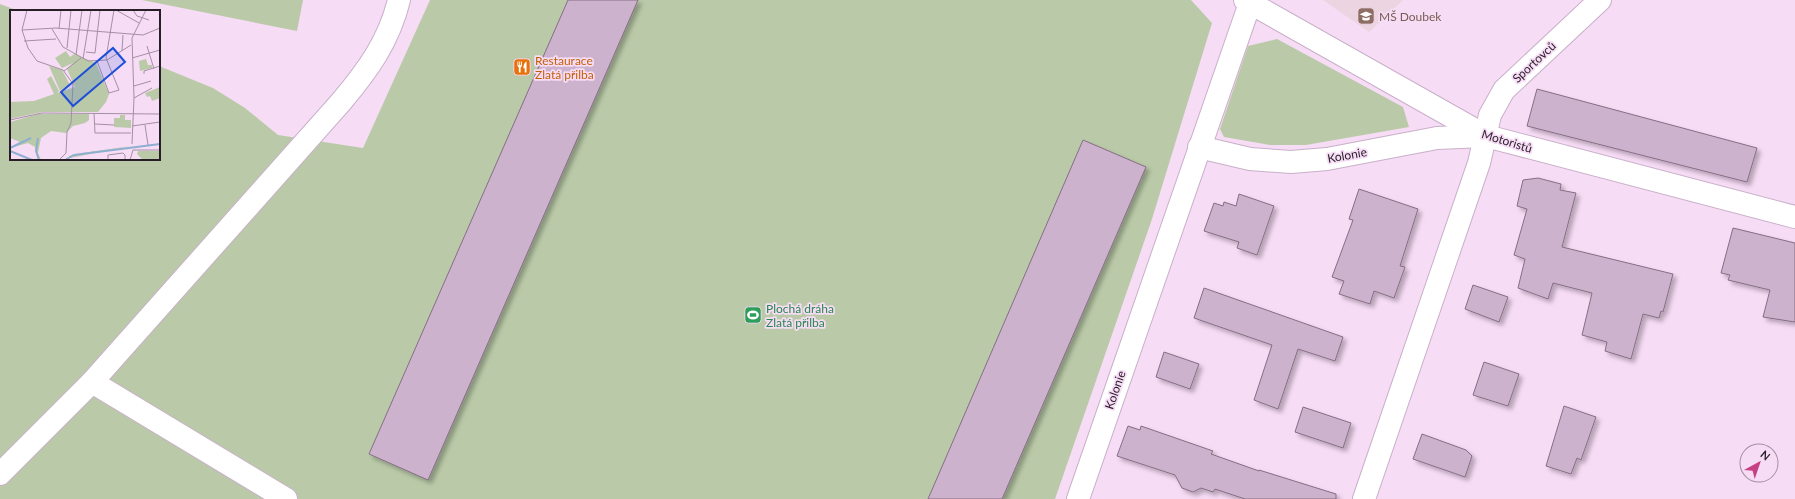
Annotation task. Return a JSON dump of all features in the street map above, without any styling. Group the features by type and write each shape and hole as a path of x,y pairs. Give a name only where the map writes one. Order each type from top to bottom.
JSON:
{"street":[{"path":"0,474 92,382 364,75 382,46 396,14 400,0"},
{"name":"Sportovců","path":"1486,136 1490,115 1504,90 1600,0"},
{"path":"1199,147 1248,2"},
{"name":"Motoristů","path":"1248,2 1486,136 1795,217"},
{"path":"1364,499 1479,163 1486,136"},
{"name":"Kolonie","path":"1078,499 1199,147 1250,159 1291,162 1327,159 1437,138 1486,136"},
{"path":"92,382 286,499"}],"shaded area":[{"name":"MŠ Doubek","path":"1323,0 1403,0 1369,32"}],"green space":[{"path":"142,0 303,0 297,31"},
{"name":"Plochá dráha Zlatá přilba","path":"430,0 1191,0 1212,23 1152,219 1055,499 0,499 0,4 16,10 10,10 10,160 160,160 160,66 213,88 245,108 278,135 363,148"},
{"path":"1277,39 1403,107 1409,127 1306,145 1270,145 1224,137 1220,129 1248,46"}],"building":[{"path":"568,0 638,0 428,480 369,454"},
{"path":"1537,89 1757,148 1747,182 1527,126"},
{"path":"1083,140 1146,167 1002,499 928,499"},
{"path":"1538,178 1561,184 1560,190 1576,193 1562,247 1673,274 1663,312 1661,311 1659,318 1643,314 1631,359 1605,351 1607,342 1582,335 1592,293 1553,283 1548,299 1518,288 1525,259 1514,255 1527,209 1517,206 1523,180"},
{"path":"1359,189 1418,209 1400,266 1405,267 1394,298 1374,291 1370,304 1339,294 1344,281 1332,277 1353,220 1349,219"},
{"path":"1239,194 1274,206 1257,255 1237,248 1239,242 1204,231 1214,203 1223,206 1224,202 1236,206"},
{"path":"1733,228 1795,243 1795,322 1763,317 1770,290 1728,280 1730,275 1721,273"},
{"path":"1473,285 1508,297 1499,322 1465,309"},
{"path":"1204,288 1343,337 1335,361 1298,349 1278,409 1254,400 1272,345 1194,318"},
{"path":"1164,352 1199,364 1190,389 1156,377"},
{"path":"1484,362 1519,374 1508,406 1473,395"},
{"path":"1564,406 1596,417 1581,460 1577,458 1571,474 1546,466"},
{"path":"1303,407 1351,423 1343,448 1295,432"},
{"path":"1128,426 1140,430 1141,426 1213,451 1211,454 1259,471 1336,494 1336,499 1245,499 1215,489 1213,492 1201,488 1193,492 1182,488 1175,475 1117,456"},
{"path":"1422,434 1466,450 1472,456 1465,477 1413,459"}],"place":[{"name":"MŠ Doubek","path":"1366,16"},
{"name":"Restaurace Zlatá přilba","path":"522,67"},
{"name":"Plochá dráha Zlatá přilba","path":"753,315"}]}
